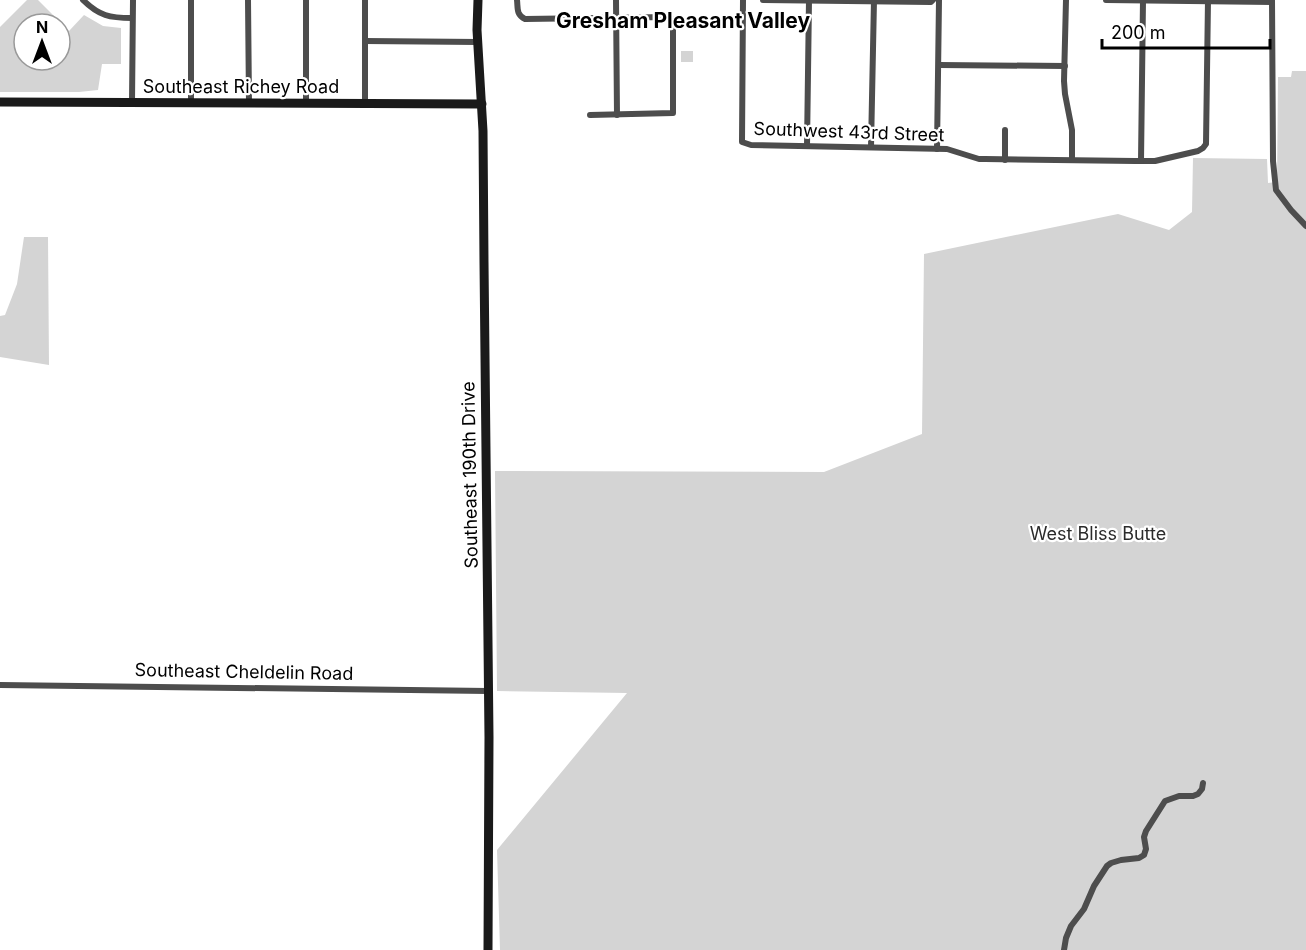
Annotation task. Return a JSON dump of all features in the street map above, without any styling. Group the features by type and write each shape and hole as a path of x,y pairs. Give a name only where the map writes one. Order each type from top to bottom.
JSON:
{"main road":[{"name":"Southeast 190th Drive","path":"478,0 482,104 488,691 488,950"},
{"name":"Southeast Richey Road","path":"0,102 482,104"}],"street":[{"path":"83,0 102,15 132,18"},
{"path":"132,102 133,0"},
{"path":"190,0 190,103"},
{"path":"248,0 249,103"},
{"path":"306,0 306,103"},
{"path":"365,0 365,104"},
{"path":"517,0 518,13 525,19 672,18 674,35 673,113 590,115"},
{"path":"616,0 617,115"},
{"name":"Southwest 43rd Street","path":"743,0 742,142 751,145 947,149 979,159 1141,161 1198,151 1204,147 1207,140 1208,1"},
{"path":"764,0 931,2 933,0"},
{"path":"807,146 809,0"},
{"path":"937,149 939,0"},
{"path":"1066,0 1065,94 1072,130 1072,160"},
{"path":"1106,0 1272,1 1274,182 1279,195 1306,226"},
{"path":"1141,161 1143,0"},
{"path":"872,147 874,1"},
{"path":"365,41 478,42"},
{"path":"939,65 1065,66"},
{"path":"1005,130 1005,160"},
{"name":"Southeast Cheldelin Road","path":"0,685 488,691"},
{"path":"1064,950 1071,926 1084,909 1094,886 1107,866 1144,855 1146,831 1162,806 1170,799 1198,794 1203,783"}],"green space":[{"path":"27,0 38,0 50,12 15,12"},
{"path":"12,15 12,72 72,72 72,28 84,15 103,26 121,28 121,64 102,64 98,90 0,92 0,27"},
{"path":"681,51 693,51 693,62 681,62"},
{"name":"West Bliss Butte","path":"1292,71 1306,71 1306,950 500,950 497,850 627,693 497,691 495,471 824,472 922,434 924,254 1118,214 1169,230 1192,212 1193,158 1267,159 1268,183 1277,182 1278,77 1291,77"},
{"path":"24,237 48,237 49,365 0,357 0,316 5,315 17,284"}],"district":[{"name":"Gresham Pleasant Valley","path":"683,21"}]}
